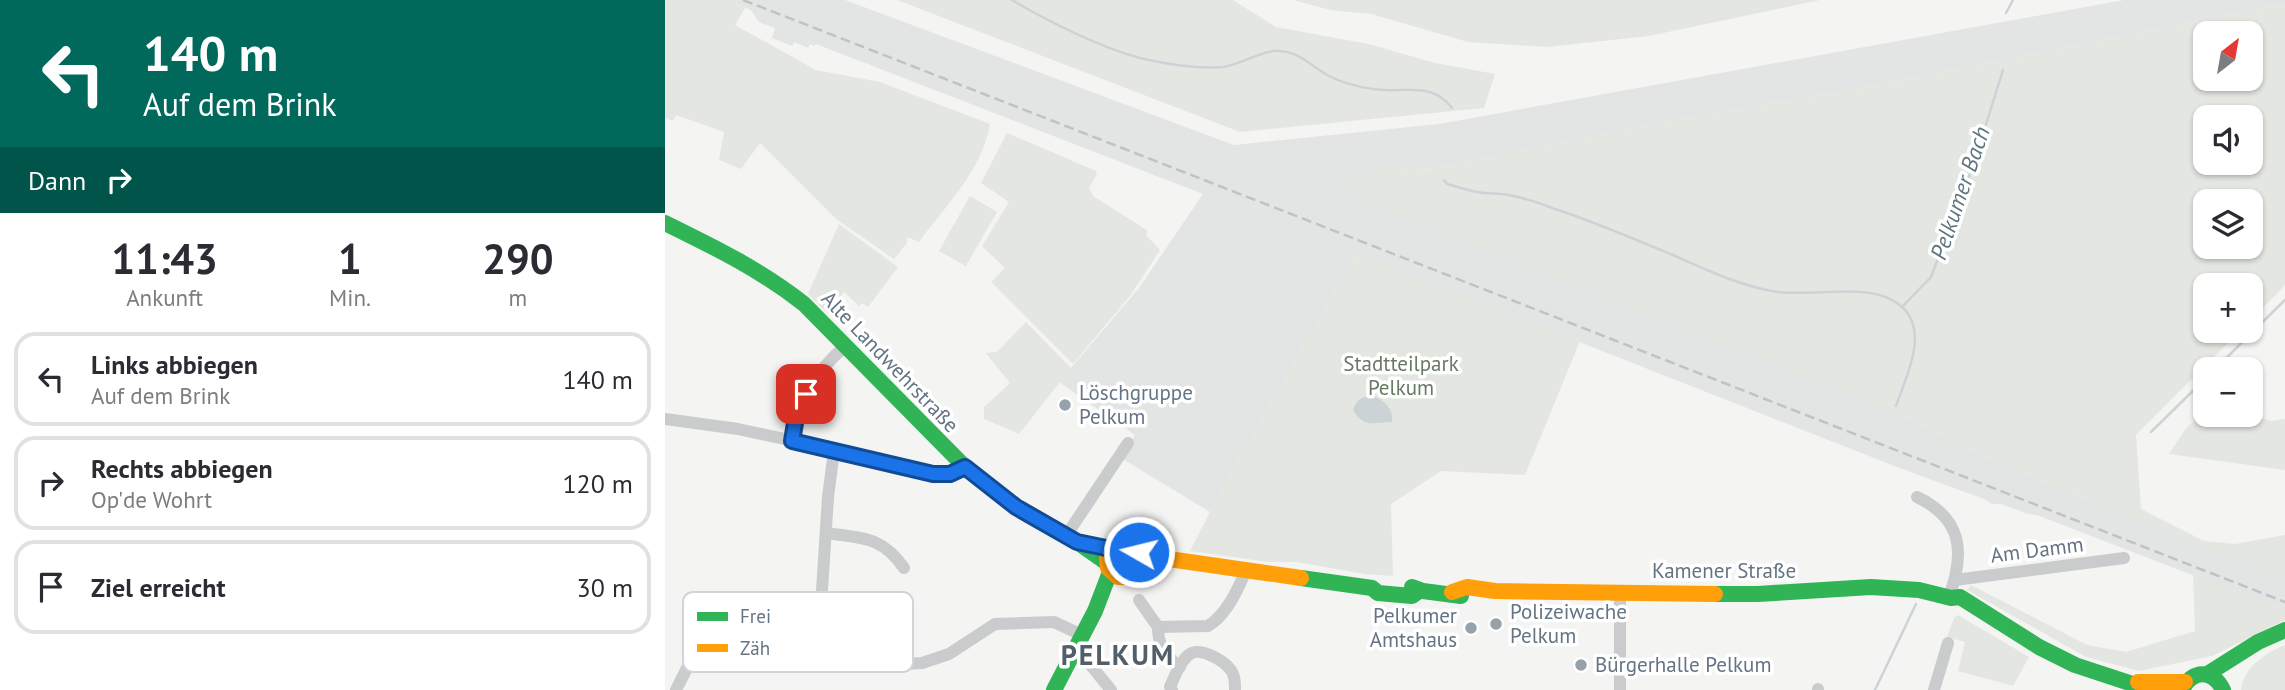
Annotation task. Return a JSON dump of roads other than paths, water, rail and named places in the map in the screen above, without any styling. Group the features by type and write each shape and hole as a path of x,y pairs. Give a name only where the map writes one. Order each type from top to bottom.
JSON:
{"main road":[{"name":"Alte Landwehrstraße","path":"665,223 737,258 780,284 804,304 965,467 1016,507 1113,566"},
{"name":"Kamener Straße","path":"1113,566 1126,544 1139,560 1181,562 1372,588 1380,585 1412,586 1419,591 1452,592 1459,587 1495,591 1758,594 1871,587 1919,590 1950,597 1969,610 1977,610 2075,666 2151,690"},
{"path":"1054,690 1095,611 1113,566 1132,577 1139,560"},
{"path":"2183,686 2195,674 2209,673 2248,648 2285,631"},
{"path":"2209,673 2223,688 2248,648"},
{"name":"Kamener Straße","path":"2125,682 2183,686"}],"street":[{"path":"792,441 799,410 811,383 845,346"},
{"path":"665,419 738,429 933,474 950,474 965,467"},
{"path":"1071,539 1128,443"},
{"path":"822,592 834,451"},
{"path":"1917,497 1931,503 1943,513 1957,533 1955,580 1950,597"},
{"path":"826,533 876,541 894,554 904,568"},
{"name":"Am Damm","path":"1955,580 2124,558"},
{"path":"1158,627 1202,627 1216,622 1245,572"},
{"path":"1620,592 1621,690"},
{"path":"1139,600 1158,627 1158,640 1165,656 1180,667"},
{"path":"913,664 949,654 995,624 1053,622 1081,635"},
{"path":"1198,651 1202,627"},
{"path":"1934,690 1948,643"},
{"path":"1073,651 1089,663 1111,690"},
{"path":"1172,690 1170,687 1180,667 1192,652 1198,651 1225,664 1234,676 1235,690"},
{"path":"676,690 685,672"}],"waterway":[{"path":"1012,0 1079,35 1149,60 1186,66 1223,67 1267,52 1287,52 1344,82 1373,89 1425,91 1444,99 1452,108"},
{"name":"Pelkumer Bach","path":"2006,13 2013,0"},
{"name":"Pelkumer Bach","path":"1902,307 1931,277 1973,166 2003,70"},
{"path":"1444,180 1447,184 1469,190 1509,195 1544,205 1747,285 1787,293 1857,291 1888,298 1910,316 1915,341 1910,368 1896,406"},
{"path":"2227,357 2285,300"},
{"path":"2151,432 2193,391"},
{"name":"Pelkumer Bach","path":"1875,690 1916,604"}],"railway":[{"path":"743,0 2285,602"}],"place":[{"name":"Löschgruppe Pelkum","path":"1065,405"},
{"name":"Polizeiwache Pelkum","path":"1496,624"},
{"name":"Pelkumer Amtshaus","path":"1471,628"},
{"name":"Bürgerhalle Pelkum","path":"1581,665"}],"district":[{"name":"PELKUM","path":"1118,655"}],"park label":[{"name":"Stadtteilpark Pelkum","path":"1401,376"}]}
